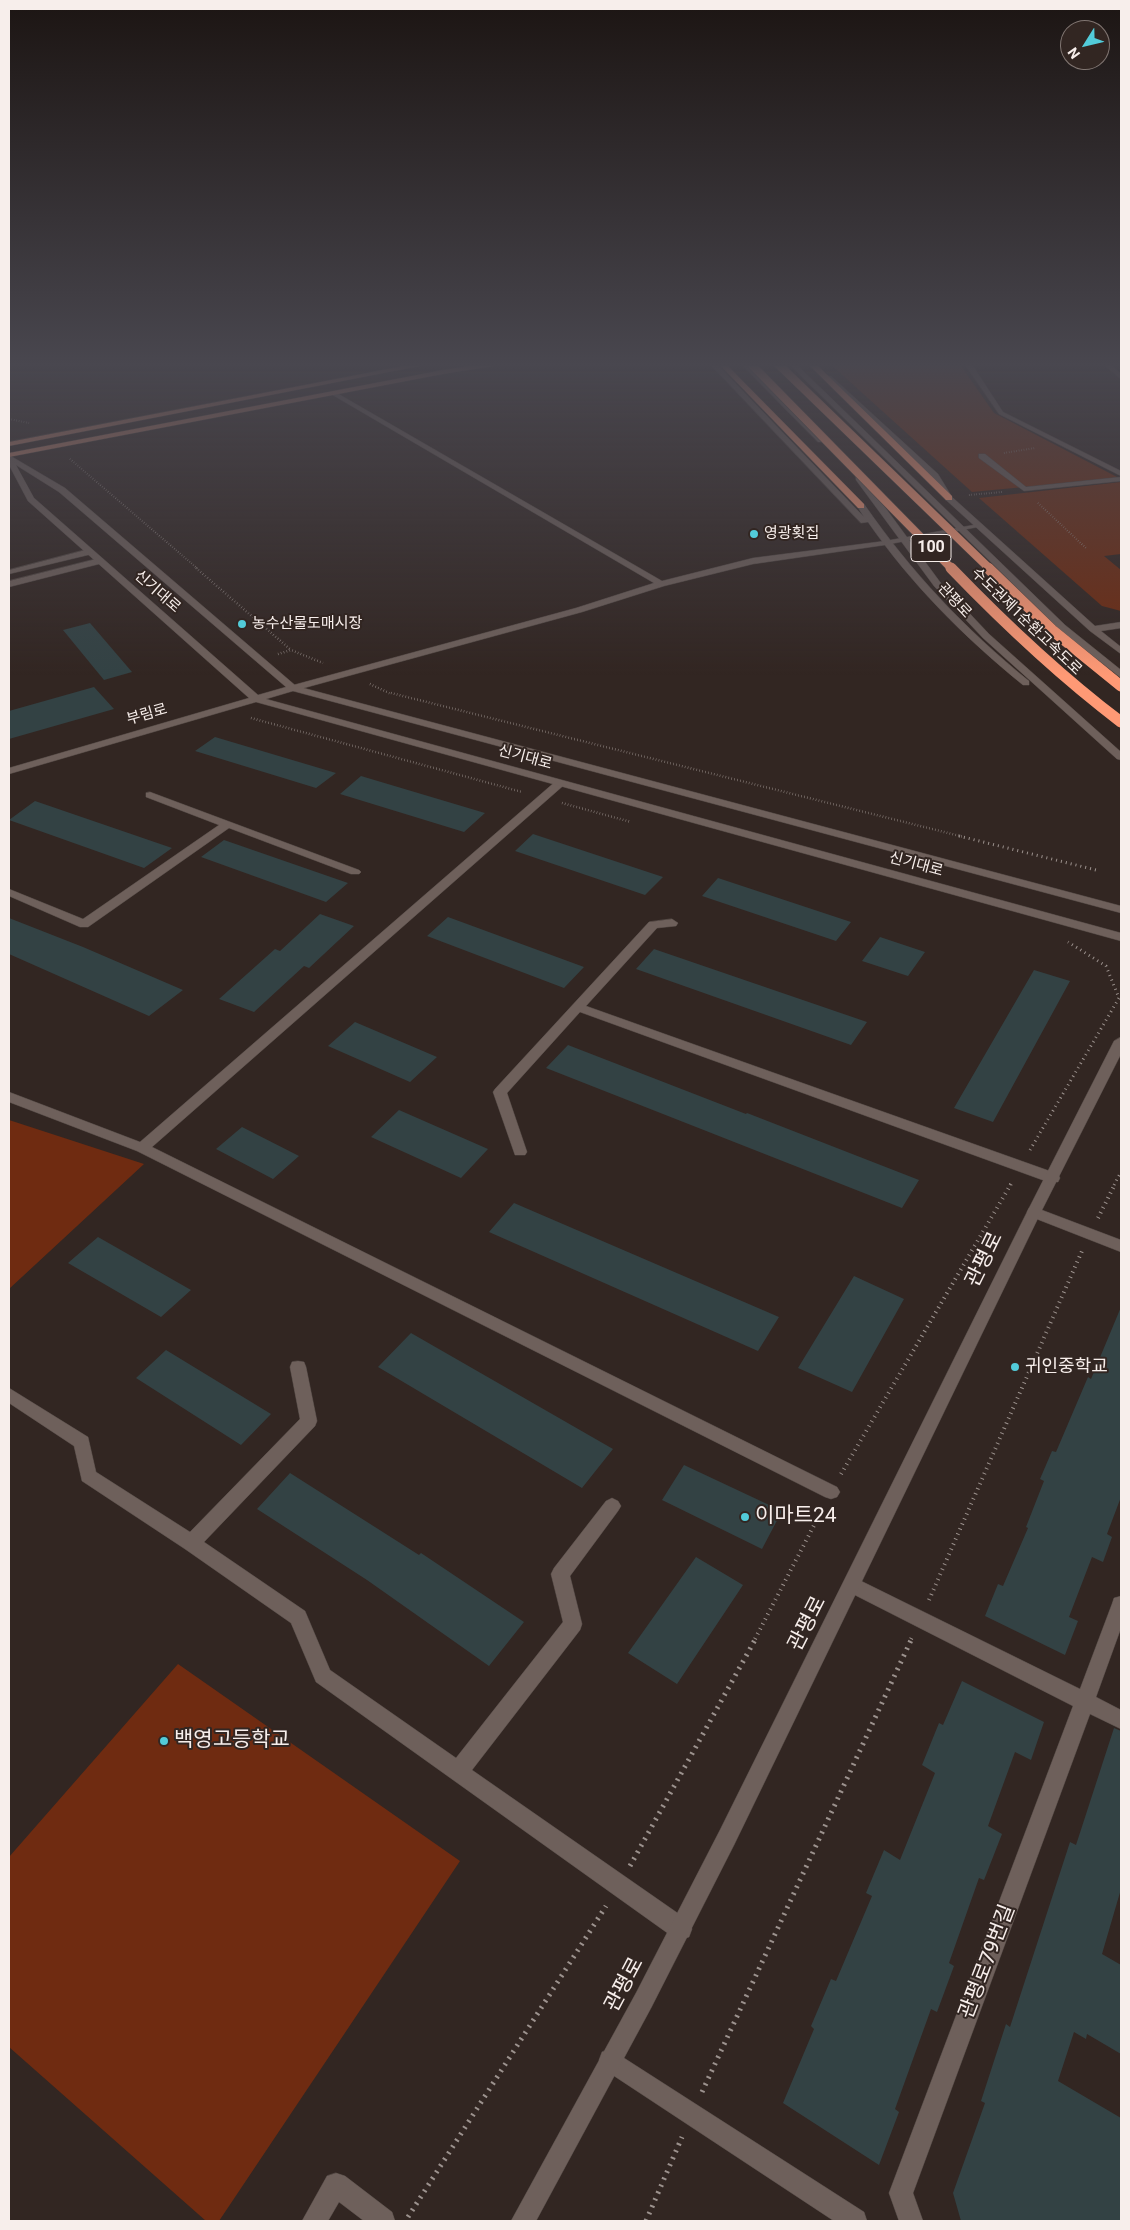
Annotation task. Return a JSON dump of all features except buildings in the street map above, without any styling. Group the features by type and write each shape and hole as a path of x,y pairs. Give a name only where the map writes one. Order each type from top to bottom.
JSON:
{"highway":[{"path":"823,467 861,506"},
{"name":"수도권제1순환고속도로","path":"851,467 1015,634 1071,684 1121,722"},
{"name":"수도권제1순환고속도로","path":"884,467 1052,630 1121,686"},
{"path":"918,467 949,498"}],"street":[{"name":"신기대로","path":"14,467 31,499 256,699 1121,937"},
{"name":"신기대로","path":"25,467 62,490 293,688 1121,910"},
{"path":"459,467 661,584"},
{"path":"812,467 885,543 959,627 983,649 1121,758"},
{"name":"관평로","path":"847,467 866,486 937,584 986,636 1121,758"},
{"path":"896,467 1062,627 1121,675"},
{"path":"925,467 935,476 949,498 1093,629 1121,651"},
{"path":"996,467 1024,489 1121,479"},
{"path":"1107,467 1121,474"},
{"path":"861,506 885,543 937,584"},
{"name":"부림로","path":"9,771 293,688 495,634 661,584 753,560 885,543 979,526"},
{"path":"1002,547 1023,590"},
{"path":"9,572 89,552"},
{"path":"9,584 100,562"},
{"path":"1093,629 1121,625"},
{"path":"142,1148 560,783"},
{"path":"150,795 355,872"},
{"path":"9,892 84,924 228,824"},
{"path":"520,1152 500,1092 653,925 672,923"},
{"path":"578,1007 1053,1178"},
{"name":"관평로","path":"523,2221 681,1929 853,1585 882,1518 1121,1041"},
{"path":"9,1098 142,1148 831,1492"},
{"path":"1034,1212 1121,1246"},
{"path":"191,1543 309,1421 298,1367"},
{"path":"9,1394 82,1442 88,1476 191,1543 298,1617 323,1676 681,1929"},
{"path":"459,1771 573,1624 560,1574 612,1506"},
{"path":"853,1585 1121,1720"},
{"path":"1086,1703 1121,1604"},
{"name":"관평로79번길","path":"911,2221 900,2193 1086,1703"},
{"path":"610,2060 855,2221"},
{"path":"314,2221 336,2185 384,2221"}],"path":[{"path":"79,467 291,650"},
{"path":"968,495 1024,489 1087,549"},
{"path":"391,693 1096,870"},
{"path":"405,2221 619,1885 778,1598 831,1492 1119,998 1106,966"},
{"path":"951,1550 1090,1234 1121,1172"},
{"path":"646,2221 692,2114 898,1670"}],"shaded area":[{"path":"944,467 1098,467 1119,478 972,492"},
{"path":"1121,482 1121,554 1104,556 1121,570 1121,611 1102,606 979,498"},
{"path":"9,1120 144,1164 9,1289"},
{"path":"178,1664 460,1861 219,2221 206,2221 9,2047 9,1857"}],"place":[{"name":"영광횟집","path":"754,534"},
{"name":"농수산물도매시장","path":"242,624"},
{"name":"귀인중학교","path":"1015,1367"},
{"name":"이마트24","path":"745,1517"},
{"name":"백영고등학교","path":"164,1741"}]}
